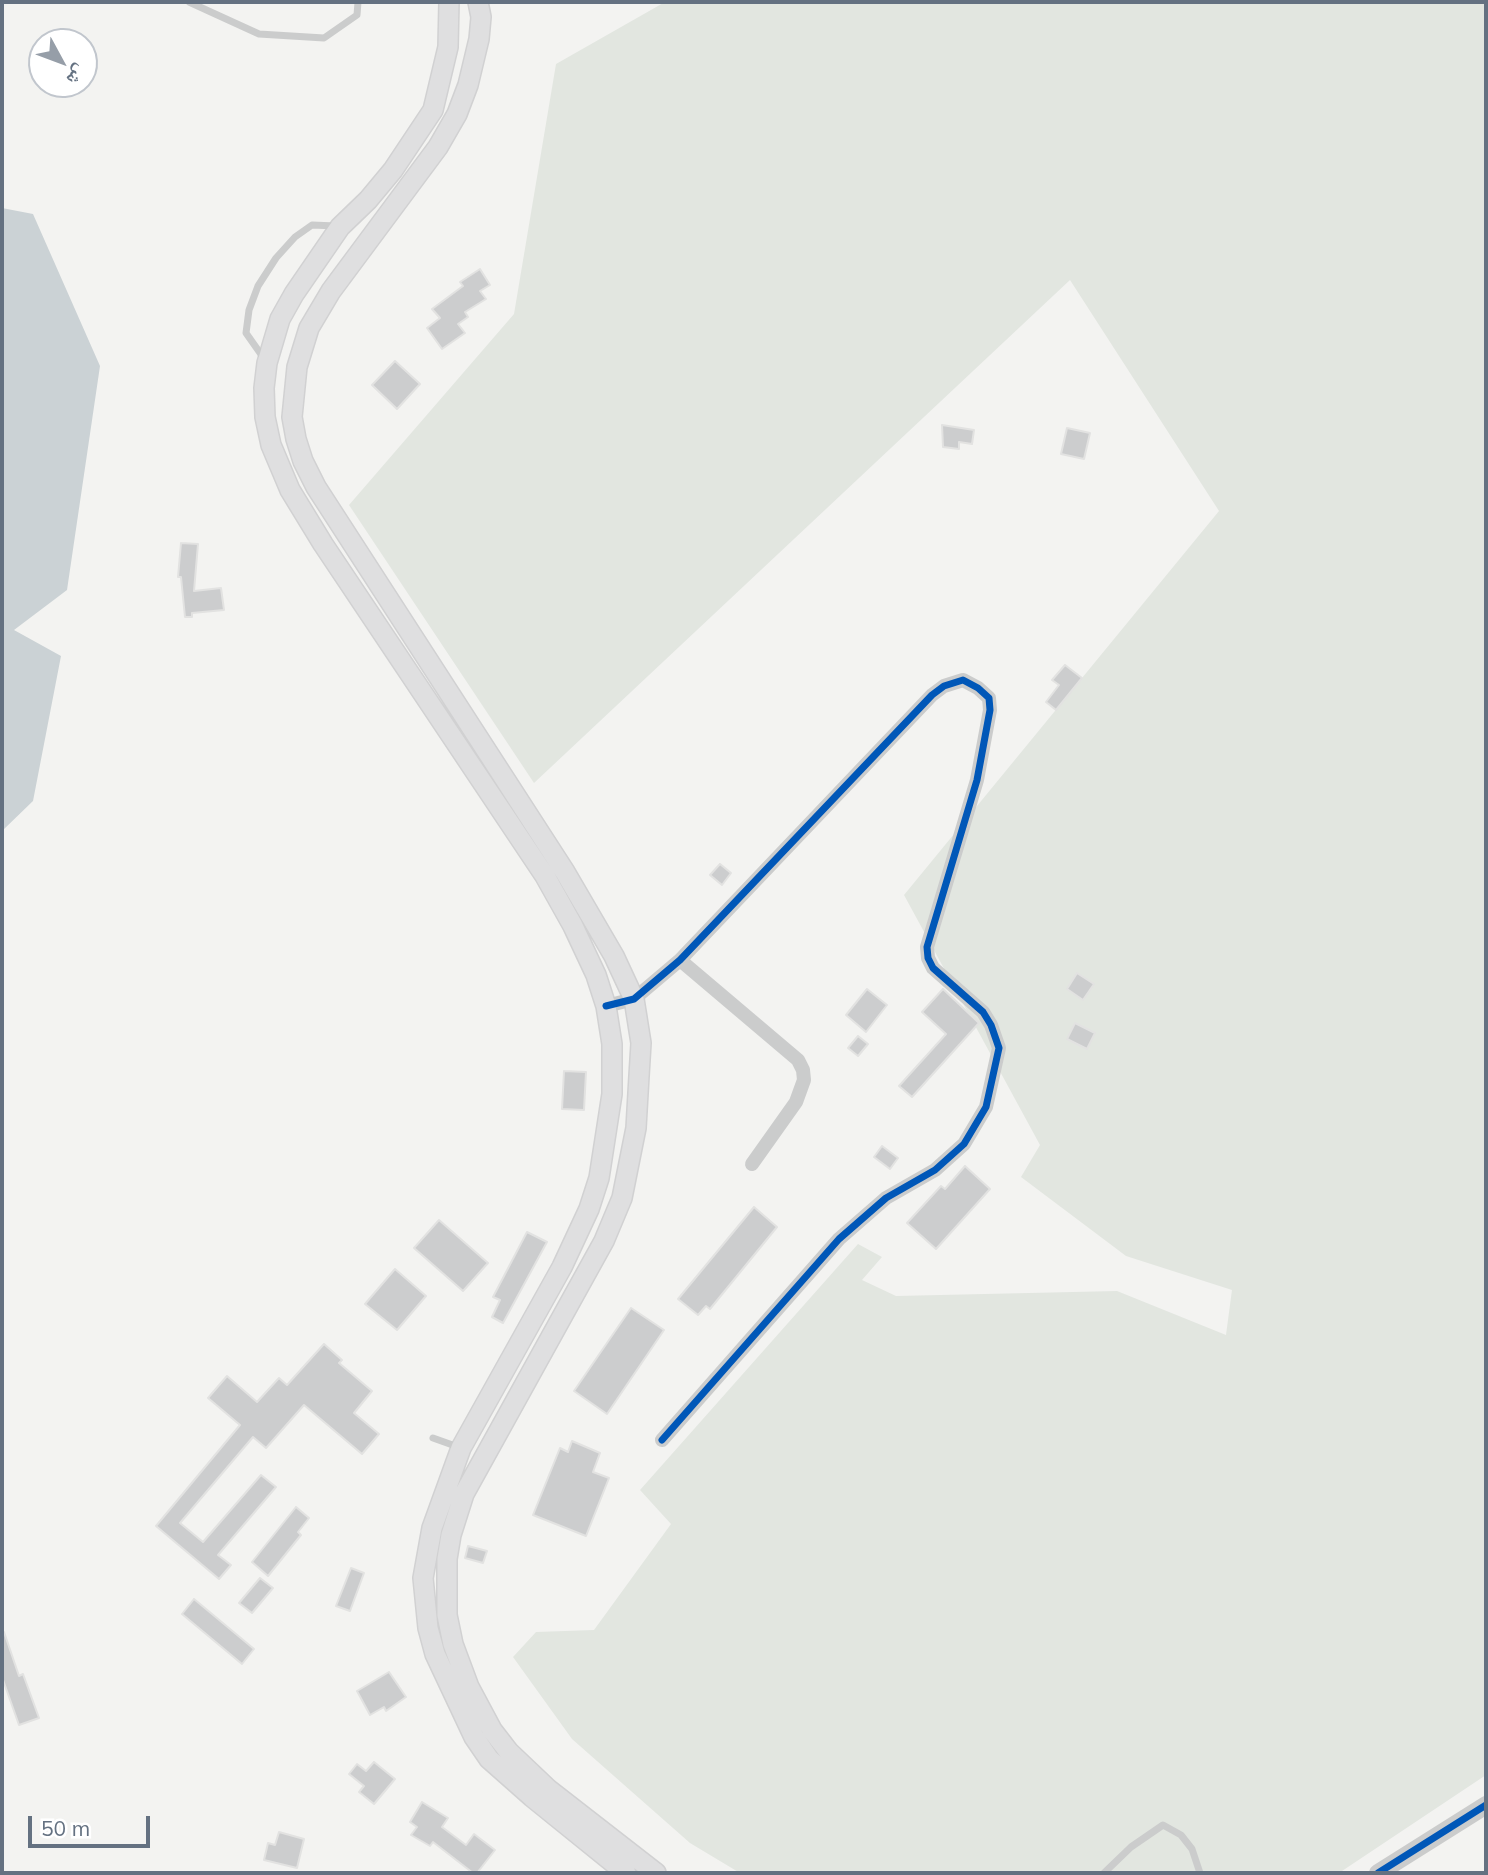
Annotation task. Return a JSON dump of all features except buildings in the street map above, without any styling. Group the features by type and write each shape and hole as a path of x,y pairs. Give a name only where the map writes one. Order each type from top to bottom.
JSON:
{"main road":[{"path":"449,2 448,47 433,110 393,170 368,200 340,226 284,311 267,363 265,417 271,445 290,490 323,544 545,876 596,975 606,1006 612,1044 612,1094 599,1178 589,1209 562,1267 461,1448 432,1528 423,1578 428,1628 435,1654 469,1727 489,1759 626,1873"},
{"path":"478,2 481,17 479,39 468,85 457,114 438,147 331,291 309,328 298,367 292,417 303,461 331,511 565,872 614,956 634,999 640,1043 636,1128 622,1198 604,1241 464,1494 451,1535 447,1559 447,1615 453,1644 469,1687 492,1730 527,1770 656,1873"},
{"path":"461,1448 483,1461"}],"street":[{"path":"606,1006 634,999 680,960 932,695 944,686 963,680 989,698 990,710 977,780 928,947 928,958 933,968 983,1012 999,1048 986,1107 964,1144 934,1170 886,1198 839,1239 662,1440"},
{"path":"680,960 798,1060 803,1070 804,1080 796,1102 752,1164"},
{"path":"1378,1873 1486,1805"}],"lane":[{"path":"189,2 259,34 324,38 356,15 358,2"},
{"path":"267,363 246,333 249,310 258,286 276,258 295,237 312,225 340,226"},
{"path":"433,1438 461,1448"},
{"path":"1104,1873 1131,1847 1163,1825 1181,1835 1192,1849 1200,1873"}],"shaded area":[{"path":"665,2 1486,2 1486,1775 1339,1873 740,1873 690,1843 572,1739 513,1657 536,1632 594,1630 671,1524 640,1490 858,1244 882,1257 862,1280 896,1296 1117,1291 1226,1335 1232,1290 1126,1256 1021,1177 1040,1145 904,895 1219,511 1070,280 534,783 349,505 514,314 556,64"},
{"path":"2,208 33,214 100,366 67,590 14,630 61,656 33,801 2,831"}],"cycle path":[{"path":"606,1006 634,999 680,960 932,695 944,686 963,680 989,698 990,710 977,780 927,947 933,968 983,1012 991,1025 999,1048 986,1107 964,1144 935,1170 886,1198 839,1239 662,1440"},
{"path":"1378,1873 1486,1805"}]}
